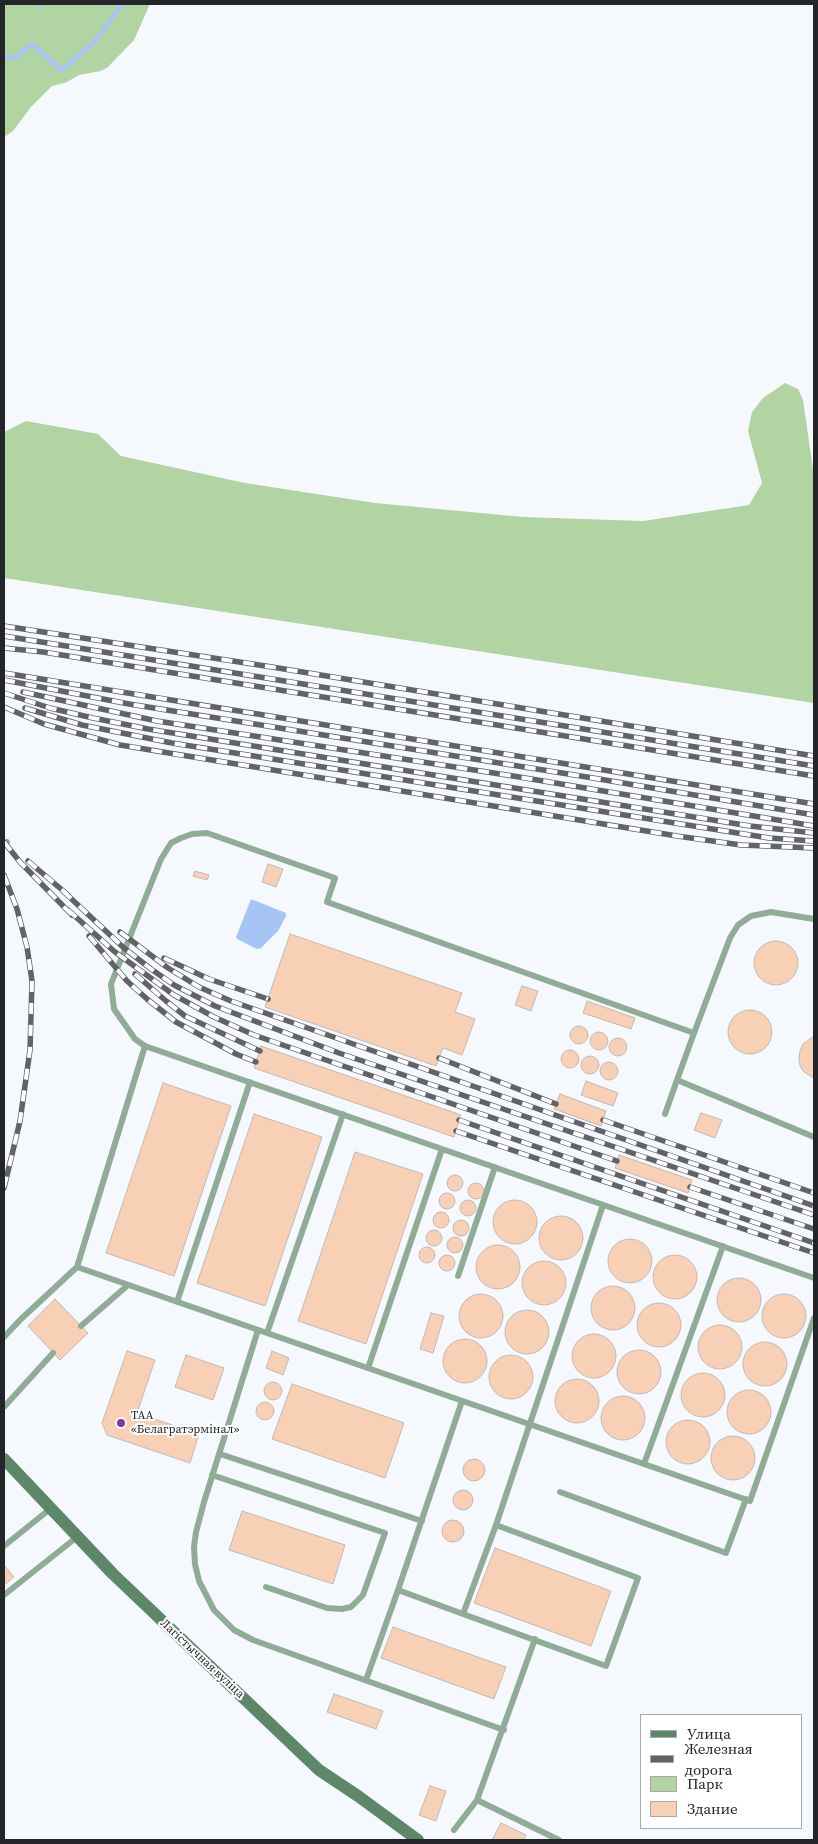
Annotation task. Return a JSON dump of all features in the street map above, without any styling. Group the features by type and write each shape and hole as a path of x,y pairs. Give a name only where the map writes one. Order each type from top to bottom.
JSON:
{"street":[{"name":"Лагістычная вуліца","path":"4,1459 113,1574 319,1770 418,1840"}],"lane":[{"path":"694,1033 327,902 335,878 207,834 192,834 171,843 161,859 110,984 114,1010 135,1040 145,1046 814,1278"},
{"path":"665,1114 730,938 738,925 751,916 771,912 814,919"},
{"path":"4,1337 77,1267 145,1046"},
{"path":"677,1080 814,1136"},
{"path":"177,1302 250,1082"},
{"path":"267,1333 343,1114"},
{"path":"368,1368 442,1149"},
{"path":"458,1276 495,1167"},
{"path":"463,1614 531,1425 603,1205"},
{"path":"644,1464 723,1246"},
{"path":"77,1267 750,1501 814,1318"},
{"path":"81,1326 128,1285"},
{"path":"258,1330 204,1502 194,1547 199,1581 214,1610 234,1630 253,1640 504,1730"},
{"path":"4,1407 53,1353"},
{"path":"366,1680 462,1401"},
{"path":"220,1454 422,1521"},
{"path":"212,1475 385,1533 363,1595 351,1607 342,1609 327,1608 266,1587"},
{"path":"560,1492 726,1553 746,1499"},
{"path":"4,1546 50,1508"},
{"path":"398,1590 606,1666 638,1578 496,1525"},
{"path":"4,1595 77,1537"},
{"path":"454,1830 477,1800 504,1730 535,1640"},
{"path":"477,1800 559,1840"}],"green space":[{"path":"4,4 150,4 134,40 108,67 101,71 79,75 67,82 52,86 31,107 13,131 4,137"},
{"path":"785,383 798,389 803,400 814,476 814,703 4,578 4,432 26,421 98,434 121,456 245,483 375,503 523,517 643,521 749,505 762,483 748,431 752,412 763,398"}],"water":[{"path":"251,899 286,913 278,931 261,948 257,949 236,937"}],"building":[{"path":"268,864 283,869 276,887 262,882"},
{"path":"195,871 209,875 207,880 193,876"},
{"path":"290,934 462,993 455,1012 475,1019 462,1055 443,1048 436,1066 265,1007"},
{"path":"772,941 780,941 792,947 798,963 792,979 780,985 772,985 760,979 754,967 754,959 760,947"},
{"path":"522,986 538,991 531,1011 515,1005"},
{"path":"587,1001 635,1018 631,1029 583,1013"},
{"path":"746,1010 754,1010 766,1016 772,1032 766,1048 754,1054 746,1054 734,1048 728,1036 728,1028 734,1016"},
{"path":"579,1026 585,1029 588,1035 585,1041 579,1044 573,1041 570,1035 573,1029"},
{"path":"599,1032 605,1035 608,1041 605,1047 599,1050 593,1047 590,1041 593,1035"},
{"path":"814,1036 814,1078 804,1072 800,1066 799,1058 803,1044"},
{"path":"618,1038 624,1041 627,1047 624,1053 618,1056 612,1053 609,1047 612,1041"},
{"path":"261,1046 461,1115 454,1137 254,1068"},
{"path":"570,1050 576,1053 579,1059 576,1065 570,1068 564,1065 561,1059 564,1053"},
{"path":"590,1056 596,1059 599,1065 596,1071 590,1074 584,1071 581,1065 584,1059"},
{"path":"609,1062 615,1065 618,1071 615,1077 609,1080 603,1077 600,1071 603,1065"},
{"path":"586,1081 618,1093 613,1106 581,1095"},
{"path":"163,1083 231,1106 174,1276 106,1253"},
{"path":"560,1094 606,1111 601,1126 554,1109"},
{"path":"701,1113 722,1120 715,1138 694,1130"},
{"path":"254,1114 322,1137 265,1306 197,1283"},
{"path":"355,1152 423,1174 366,1344 298,1321"},
{"path":"619,1155 692,1180 688,1193 615,1168"},
{"path":"452,1175 458,1175 463,1180 461,1189 452,1191 447,1186 447,1180"},
{"path":"473,1183 479,1183 484,1188 482,1197 473,1199 468,1194 468,1188"},
{"path":"444,1193 450,1193 455,1198 453,1207 444,1209 439,1204 439,1198"},
{"path":"465,1200 471,1200 476,1205 474,1214 465,1216 460,1211 460,1205"},
{"path":"511,1200 519,1200 531,1206 537,1222 531,1238 519,1244 511,1244 499,1238 493,1226 493,1218 499,1206"},
{"path":"438,1212 444,1212 449,1217 447,1226 438,1228 433,1223 433,1217"},
{"path":"557,1216 565,1216 577,1222 583,1238 577,1254 565,1260 557,1260 545,1254 539,1242 539,1234 545,1222"},
{"path":"458,1220 464,1220 469,1225 467,1234 458,1236 453,1231 453,1225"},
{"path":"431,1230 437,1230 442,1235 440,1244 431,1246 426,1241 426,1235"},
{"path":"452,1237 458,1237 463,1242 461,1251 452,1253 447,1248 447,1242"},
{"path":"626,1239 634,1239 646,1245 652,1261 646,1277 634,1283 626,1283 614,1277 608,1265 608,1257 614,1245"},
{"path":"494,1245 502,1245 514,1251 520,1267 514,1283 502,1289 494,1289 482,1283 476,1271 476,1263 482,1251"},
{"path":"424,1247 430,1247 435,1252 433,1261 424,1263 419,1258 419,1252"},
{"path":"444,1255 450,1255 455,1260 453,1269 444,1271 439,1266 439,1260"},
{"path":"671,1255 679,1255 691,1261 697,1277 691,1293 679,1299 671,1299 659,1293 653,1281 653,1273 659,1261"},
{"path":"540,1261 548,1261 560,1267 566,1283 560,1299 548,1305 540,1305 528,1299 522,1287 522,1279 528,1267"},
{"path":"735,1278 743,1278 755,1284 761,1300 755,1316 743,1322 735,1322 723,1316 717,1304 717,1296 723,1284"},
{"path":"609,1286 617,1286 629,1292 635,1308 629,1324 617,1330 609,1330 597,1324 591,1312 591,1304 597,1292"},
{"path":"477,1294 485,1294 497,1300 503,1316 497,1332 485,1338 477,1338 465,1332 459,1320 459,1312 465,1300"},
{"path":"780,1294 788,1294 800,1300 806,1316 800,1332 788,1338 780,1338 768,1332 762,1320 762,1312 768,1300"},
{"path":"55,1299 88,1333 60,1360 28,1326"},
{"path":"655,1303 663,1303 675,1309 681,1325 675,1341 663,1347 655,1347 643,1341 637,1329 637,1321 643,1309"},
{"path":"523,1310 531,1310 543,1316 549,1332 543,1348 531,1354 523,1354 511,1348 505,1336 505,1328 511,1316"},
{"path":"431,1313 444,1316 433,1353 420,1349"},
{"path":"716,1325 724,1325 736,1331 742,1347 736,1363 724,1369 716,1369 704,1363 698,1351 698,1343 704,1331"},
{"path":"590,1334 598,1334 610,1340 616,1356 610,1372 598,1378 590,1378 578,1372 572,1360 572,1352 578,1340"},
{"path":"461,1339 469,1339 481,1345 487,1361 481,1377 469,1383 461,1383 449,1377 443,1365 443,1357 449,1345"},
{"path":"761,1342 769,1342 781,1348 787,1364 781,1380 769,1386 761,1386 749,1380 743,1368 743,1360 749,1348"},
{"path":"635,1350 643,1350 655,1356 661,1372 655,1388 643,1394 635,1394 623,1388 617,1376 617,1368 623,1356"},
{"path":"127,1351 155,1360 137,1413 199,1434 190,1463 107,1435 102,1423"},
{"path":"272,1351 289,1358 283,1375 266,1368"},
{"path":"186,1355 224,1368 213,1400 175,1387"},
{"path":"507,1355 515,1355 527,1361 533,1377 527,1393 515,1399 507,1399 495,1393 489,1381 489,1373 495,1361"},
{"path":"699,1373 707,1373 719,1379 725,1395 719,1411 707,1417 699,1417 687,1411 681,1399 681,1391 687,1379"},
{"path":"573,1379 581,1379 593,1385 599,1401 593,1417 581,1423 573,1423 561,1417 555,1405 555,1397 561,1385"},
{"path":"269,1382 277,1382 282,1387 280,1398 269,1400 264,1395 264,1387"},
{"path":"292,1384 404,1423 385,1478 272,1439"},
{"path":"745,1390 753,1390 765,1396 771,1412 765,1428 753,1434 745,1434 733,1428 727,1416 727,1408 733,1396"},
{"path":"619,1396 627,1396 639,1402 645,1418 639,1434 627,1440 619,1440 607,1434 601,1422 601,1414 607,1402"},
{"path":"261,1402 269,1402 274,1407 272,1418 261,1420 256,1415 256,1407"},
{"path":"684,1420 692,1420 704,1426 710,1442 704,1458 692,1464 684,1464 672,1458 666,1446 666,1438 672,1426"},
{"path":"729,1436 737,1436 749,1442 755,1458 749,1474 737,1480 729,1480 717,1474 711,1462 711,1454 717,1442"},
{"path":"474,1459 482,1462 485,1470 482,1478 474,1481 466,1478 463,1470 466,1462"},
{"path":"463,1490 470,1493 473,1500 470,1507 463,1510 456,1507 453,1500 456,1493"},
{"path":"242,1511 345,1545 333,1584 229,1550"},
{"path":"453,1520 461,1523 464,1531 461,1539 453,1542 445,1539 442,1531 445,1523"},
{"path":"495,1548 611,1591 591,1646 474,1603"},
{"path":"4,1565 14,1577 4,1585"},
{"path":"393,1627 506,1667 494,1699 381,1658"},
{"path":"334,1694 383,1711 376,1729 327,1712"},
{"path":"430,1786 446,1791 436,1821 419,1815"},
{"path":"501,1823 526,1835 523,1840 492,1840"}],"waterway":[{"path":"37,4 43,4"},
{"path":"4,57 15,58 32,44 62,70 96,40 121,6 118,4"}],"railway":[{"path":"4,626 272,667 814,756"},
{"path":"4,636 814,766"},
{"path":"4,648 43,652 814,776"},
{"path":"4,673 814,804"},
{"path":"4,680 129,704 814,815"},
{"path":"23,692 157,721 513,776 814,826"},
{"path":"4,693 50,708 148,729 750,826 814,833"},
{"path":"4,707 44,724 120,745 677,836 741,845 814,848"},
{"path":"25,708 82,725 172,743 769,838 814,841"},
{"path":"4,842 20,862 72,915"},
{"path":"28,861 68,895"},
{"path":"4,875 17,909 27,947 32,981 30,1050 20,1121 4,1188"},
{"path":"63,891 124,948 151,969 174,985 215,1006 339,1053 814,1215"},
{"path":"68,910 115,952 174,995 214,1017 254,1035 617,1161"},
{"path":"120,932 168,968 199,987 231,1001 814,1206"},
{"path":"89,936 127,981 176,1022 236,1054 256,1062"},
{"path":"164,958 209,979 268,999"},
{"path":"135,974 185,1016 260,1051"},
{"path":"439,1058 556,1104"},
{"path":"459,1120 814,1243"},
{"path":"603,1120 814,1193"},
{"path":"456,1131 814,1253"},
{"path":"690,1187 814,1229"}],"place":[{"name":"ТАА «Белагратэрмінал»","path":"121,1423"}]}
